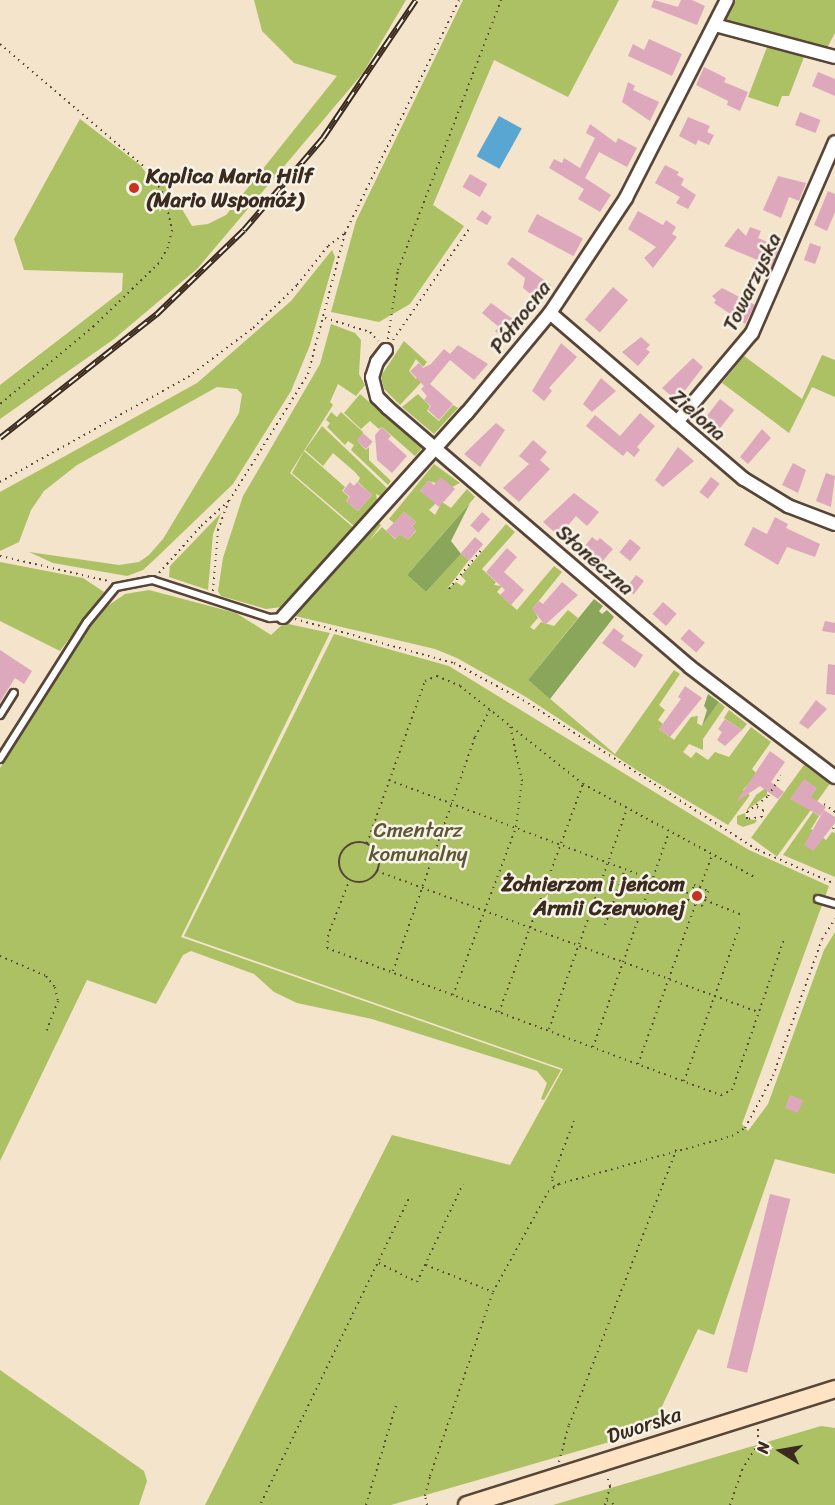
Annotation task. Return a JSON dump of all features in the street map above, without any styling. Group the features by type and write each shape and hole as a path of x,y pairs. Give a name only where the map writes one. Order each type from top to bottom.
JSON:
{"street":[{"name":"Północna","path":"283,616 435,448 550,312 626,198 727,0"},
{"path":"715,25 835,57"},
{"name":"Towarzyska","path":"677,422 752,333 835,142"},
{"name":"Zielona","path":"550,312 744,479 788,506 835,524"},
{"name":"Słoneczna","path":"386,350 374,369 378,397 690,667 835,777"},
{"name":"Dworska","path":"467,1505 835,1389"}],"lane":[{"path":"0,759 87,622 116,587 152,580 270,618 283,616"},
{"path":"0,715 14,693"},
{"path":"818,899 835,904"}],"path":[{"path":"212,599 218,530 229,501 308,374 325,318 345,233 459,0"},
{"path":"386,350 398,270 501,0"},
{"path":"0,44 148,171 164,195 172,230 168,247 159,263 94,326 0,404"},
{"path":"386,350 470,229"},
{"path":"0,482 188,377 253,328 297,285 328,246 345,233"},
{"path":"325,318 370,332 386,350"},
{"path":"152,580 194,532 229,501"},
{"path":"449,589 483,548"},
{"path":"0,556 106,580 116,587"},
{"path":"283,616 454,663 523,700 758,850 835,884"},
{"path":"368,843 425,681 437,676 453,683 490,710 584,784 756,878"},
{"path":"393,973 476,737 490,710"},
{"path":"453,995 483,908 516,827 522,781 510,726"},
{"path":"757,807 763,810 762,817 747,819 747,812 757,807 781,776"},
{"path":"389,780 691,894"},
{"path":"499,1012 584,784"},
{"path":"824,804 835,812"},
{"path":"548,1030 627,809"},
{"path":"833,829 835,825"},
{"path":"593,1047 669,832"},
{"path":"354,842 368,843 378,855 377,871 362,882 350,879 340,866 340,855 354,842"},
{"path":"700,887 712,856"},
{"path":"605,925 625,869"},
{"path":"377,871 483,908 759,1012"},
{"path":"350,879 328,935 327,948 721,1095 732,1090 784,939"},
{"path":"694,885 708,891 702,906 688,900 691,894 694,885"},
{"path":"705,900 742,915"},
{"path":"638,1064 696,903"},
{"path":"427,1505 425,1496 430,1476 493,1292 508,1259 554,1187 677,1148 732,1136 751,1121 773,1076 822,939 835,919"},
{"path":"684,1081 741,923"},
{"path":"0,956 46,976 55,987 58,1001 46,1033"},
{"path":"554,1187 552,1178 574,1121"},
{"path":"560,1475 558,1458 569,1425 677,1148"},
{"path":"379,1263 417,1282 463,1184"},
{"path":"261,1503 410,1196"},
{"path":"425,1265 493,1292"},
{"path":"366,1505 397,1402"},
{"path":"730,1505 742,1470 759,1443 755,1413"},
{"path":"603,1461 610,1486 605,1505"},
{"path":"607,1500 615,1505"}],"green space":[{"path":"254,0 406,0 363,73 197,269 114,339 0,419 0,385 122,291 123,273 24,270 14,239 80,119 140,165 155,184 160,172 192,226 208,224 226,215 337,76 294,63 262,31"},
{"path":"463,0 619,0 568,97 494,60 433,205 464,226 410,304 379,322 331,312 356,221"},
{"path":"736,0 835,0 835,33 827,48 726,20"},
{"path":"767,47 804,57 789,96 782,96 778,107 748,97"},
{"path":"332,250 335,257 310,345 291,391 233,484 143,570 127,576 53,563 29,552 119,565 139,562 149,555 163,539 239,413 242,394 237,389 217,387 77,465 44,491 31,510 19,542 0,551 0,492 197,383 291,301"},
{"path":"331,324 355,333 361,340 359,374 365,385 356,396 338,384 330,402 333,405 290,473 355,529 282,607 266,609 221,596 218,591 223,558 243,496 320,364"},
{"path":"404,341 427,362 423,367 416,359 409,371 416,379 425,371 429,374 400,405 384,389 381,376"},
{"path":"822,355 835,360 835,397 812,387 789,433 722,383 744,356 802,399"},
{"path":"360,394 422,448 415,456 382,427 379,429 370,421 361,429 344,413"},
{"path":"418,394 430,406 427,411 439,421 453,405 458,408 434,434 402,407"},
{"path":"331,412 337,417 341,412 363,432 359,443 366,450 369,447 369,460 391,481 388,485 351,450 354,445 348,441 345,445 327,427 330,423 326,420"},
{"path":"322,426 387,488 380,496 376,494 377,500 354,526 292,473 304,451 345,487 342,491 349,497 346,501 358,511 372,495 358,482 360,478 355,472 333,453 323,466 305,450"},
{"path":"434,464 460,483 452,487 428,481 420,491 437,502 429,510 435,515 442,502 451,508 467,489 475,497 407,575 426,592 461,554 469,560 447,589 456,582 462,586 466,581 461,576 506,524 515,532 482,569 496,582 494,585 502,586 497,592 517,610 554,566 562,572 533,608 538,618 530,627 534,630 541,622 554,626 568,610 578,618 528,680 615,754 674,670 680,674 659,705 665,710 658,720 663,724 659,729 674,740 691,717 698,716 697,723 702,726 719,702 725,707 703,739 703,750 689,744 683,752 691,758 696,752 708,760 715,752 729,757 751,727 771,742 752,769 757,774 743,790 750,795 728,825 638,771 526,697 457,658 435,649 295,616 377,521 381,525 369,541 382,527 395,539 400,534 408,540 416,531 412,526 416,522 404,512 394,523 389,519"},
{"path":"470,503 451,541 461,554 426,592 407,575"},
{"path":"221,513 213,534 208,590 169,577 170,566"},
{"path":"0,562 83,578 104,592 60,651 0,621"},
{"path":"149,590 236,613 271,635 284,623 330,633 181,937 561,1070 544,1100 541,1099 547,1083 537,1071 372,1019 297,1003 274,992 254,974 191,951 183,955 156,1004 87,980 0,1161 0,768 86,632 106,607 125,594"},
{"path":"594,599 603,606 599,611 602,614 607,610 614,617 550,699 528,680"},
{"name":"Cmentarz komunalny","path":"334,634 449,666 749,850 829,886 742,1124 748,1131 768,1104 824,950 835,932 835,1174 775,1159 714,1335 698,1329 651,1430 391,1505 205,1505 392,1135 510,1165 563,1069 184,936"},
{"path":"708,694 719,702 702,726 707,710 704,706"},
{"path":"729,710 747,724 742,730 724,718"},
{"path":"804,765 830,784 777,857 751,838"},
{"path":"767,787 767,795 746,811 756,795"},
{"path":"813,812 819,816 811,829 826,840 832,832 835,833 835,877 783,855"},
{"path":"745,813 746,819 757,820 743,827 737,824 737,816"},
{"path":"0,1370 144,1471 147,1481 139,1505 0,1505"},
{"path":"821,1426 835,1428 835,1505 553,1505"}],"water":[{"path":"499,116 522,129 499,169 477,156"}],"building":[{"path":"654,0 678,7 681,0 692,0 705,6 697,25 651,7"},
{"path":"649,39 682,54 672,76 628,56 633,44 644,50"},
{"path":"704,67 726,78 724,82 748,92 740,111 727,105 728,101 696,85"},
{"path":"818,72 835,79 835,96 812,86"},
{"path":"628,82 635,86 633,90 659,102 650,121 622,102"},
{"path":"800,112 821,120 816,133 795,125"},
{"path":"688,117 710,126 707,132 714,135 709,145 698,140 696,145 679,136"},
{"path":"590,124 616,143 618,138 637,148 627,167 599,152 585,178 611,195 600,212 578,199 584,189 549,168 554,159 562,163 564,158 580,168 595,138 586,133"},
{"path":"665,165 679,172 677,175 684,179 681,185 696,195 688,209 676,203 680,197 655,183"},
{"path":"470,174 487,184 480,197 462,187"},
{"path":"778,176 806,183 799,201 789,197 781,218 763,210"},
{"name":"Kaplica Maria Hilf (Mario Wspomóż)","path":"133,181 140,187 132,194 126,188"},
{"path":"828,191 835,194 835,212 827,231 814,225"},
{"path":"482,210 492,217 487,225 476,219"},
{"path":"638,211 663,225 666,220 676,227 672,234 677,237 653,268 644,258 656,247 628,229"},
{"path":"537,214 583,238 574,256 528,232"},
{"path":"750,227 761,231 758,238 780,247 772,266 724,246 738,228 746,236"},
{"path":"810,243 821,247 815,264 804,260"},
{"path":"512,257 551,285 539,301 523,288 525,278 507,264"},
{"path":"613,287 628,300 600,333 585,319"},
{"path":"722,288 755,305 745,324 714,303 716,300 712,296"},
{"path":"491,303 521,325 507,341 495,331 499,327 482,313"},
{"path":"641,337 650,345 646,349 650,352 638,366 622,352"},
{"path":"561,343 577,357 549,388 552,391 544,401 532,391"},
{"path":"458,345 488,364 474,380 450,360 430,384 453,404 439,420 428,410 431,406 424,400 427,396 421,389 424,386 410,371 419,363 423,368 431,364 444,349 450,354"},
{"path":"693,358 703,367 677,401 662,388"},
{"path":"601,378 616,391 592,412 583,404"},
{"path":"720,399 734,410 715,435 701,423"},
{"path":"640,413 655,426 637,447 640,450 634,457 627,451 623,456 586,426 595,415 620,436"},
{"path":"496,423 505,430 480,467 464,454"},
{"path":"382,427 391,436 388,439 407,456 392,473 377,460 375,435"},
{"path":"762,429 771,438 748,464 740,457"},
{"path":"363,433 373,442 366,449 356,440"},
{"path":"533,440 547,452 540,460 550,469 519,502 503,488 529,464 519,456"},
{"path":"678,447 694,461 663,487 655,480"},
{"path":"793,463 806,470 798,493 782,485"},
{"path":"826,473 835,476 831,507 816,501"},
{"path":"441,477 455,489 439,507 420,491 429,480 434,485"},
{"path":"711,477 720,484 708,499 699,492"},
{"path":"350,482 354,486 357,482 372,495 358,511 346,501 350,497 343,491"},
{"path":"574,493 599,512 587,526 576,516 559,536 543,522"},
{"path":"404,512 416,522 412,526 416,530 408,540 400,534 396,539 386,531"},
{"path":"482,512 490,519 478,533 470,526"},
{"path":"775,517 788,524 786,528 820,544 815,557 787,547 778,565 744,545 753,527 767,534"},
{"path":"475,537 483,544 469,561 461,554"},
{"path":"592,537 597,541 600,538 613,549 601,563 596,559 592,563 584,556 588,551 584,547"},
{"path":"630,539 641,548 630,561 619,552"},
{"path":"507,548 517,557 504,572 524,590 511,605 500,595 505,590 486,572"},
{"path":"636,575 644,581 634,595 626,589"},
{"path":"562,582 578,595 545,625 532,609 539,601 543,604"},
{"path":"663,602 677,614 666,626 653,614"},
{"path":"825,621 835,623 835,633 822,631"},
{"path":"614,628 624,636 621,640 643,655 635,668 602,643"},
{"path":"689,629 705,643 696,653 680,639"},
{"path":"0,650 32,671 24,684 15,678 0,702"},
{"path":"828,664 835,665 835,695 826,694"},
{"path":"685,686 702,698 670,737 659,729 681,699 678,697"},
{"path":"816,700 827,709 808,729 799,723"},
{"path":"725,719 742,730 725,746 717,740 722,732 718,729"},
{"path":"770,751 785,762 771,782 784,792 778,799 760,786 736,802"},
{"path":"804,779 817,788 811,797 826,807 820,816 790,799"},
{"path":"824,810 835,817 835,823 813,851 804,845"},
{"path":"790,1095 803,1100 798,1113 785,1108"},
{"path":"770,1194 790,1199 747,1373 727,1368"}],"railway":[{"path":"0,438 156,315 244,230 323,138 416,0"}],"place":[{"name":"Kaplica Maria Hilf (Mario Wspomóż)","path":"134,188"},
{"name":"Żołnierzom i jeńcom Armii Czerwonej","path":"697,896"}]}
